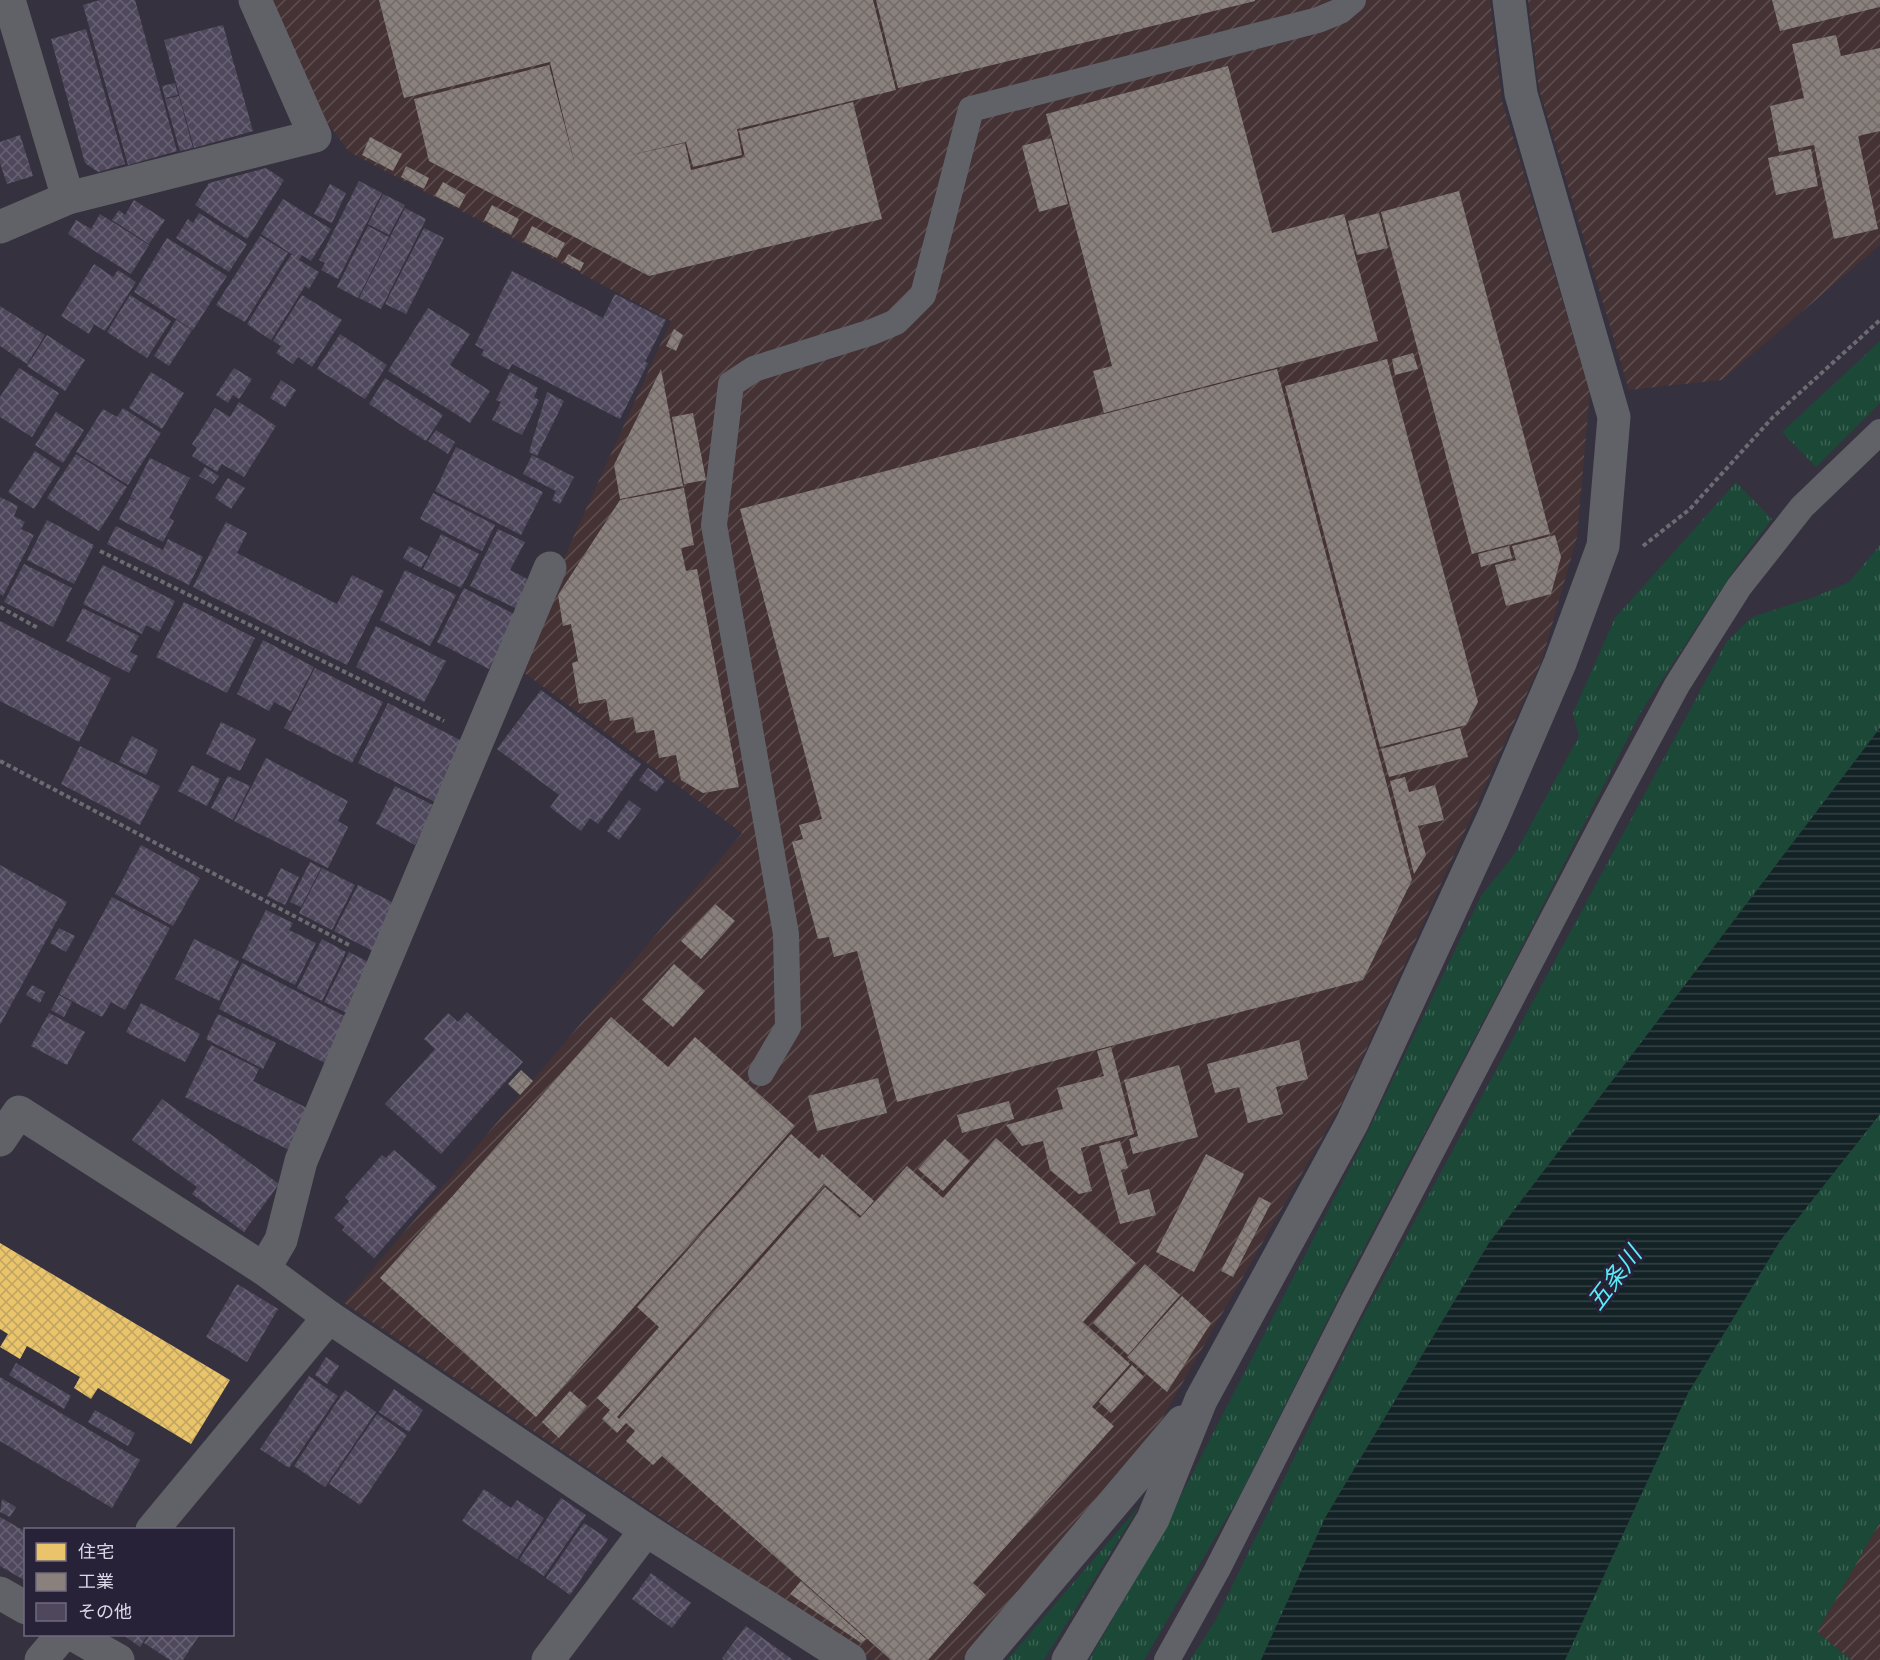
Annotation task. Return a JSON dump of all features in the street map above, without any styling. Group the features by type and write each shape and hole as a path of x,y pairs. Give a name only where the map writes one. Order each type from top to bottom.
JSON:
{"street":[{"path":"9,0 68,198"},
{"path":"0,227 68,198 315,136 255,0"},
{"path":"1068,1660 1153,1519 1201,1400 1352,1123 1493,818 1560,663 1603,546 1614,417 1521,94 1509,0"},
{"path":"264,1269 281,1240 301,1161 550,568"},
{"path":"0,1140 19,1112 264,1269 329,1317 646,1530 850,1660"},
{"path":"154,1528 329,1317"},
{"path":"981,1660 1201,1400"},
{"path":"548,1660 646,1530"},
{"path":"0,1593 24,1607"},
{"path":"41,1660 62,1636"},
{"path":"74,1636 118,1660"}],"lane":[{"path":"761,1073 788,1027 786,934 714,525 731,384 754,369 873,332 896,322 922,295 971,109 1318,20 1340,11 1353,0"},
{"path":"1167,1660 1217,1570 1365,1279 1677,685 1739,587 1802,507 1880,432"}],"path":[{"path":"1603,546 1623,554 1636,551 1690,509 1773,417 1880,320"},
{"path":"100,551 478,738"},
{"path":"0,607 38,628"},
{"path":"0,761 384,964"}],"shaded area":[{"path":"272,0 1490,0 1502,101 1590,390 1577,537 1542,660 1342,1103 1142,1454 962,1660 872,1660 344,1303 742,833 515,666 671,321 349,152 327,122"},
{"path":"1528,0 1880,0 1880,245 1722,380 1629,390 1539,89"},
{"path":"1880,1522 1880,1660 1851,1660 1817,1632"}],"green space":[{"path":"1880,341 1880,403 1816,467 1782,432"},
{"path":"1736,482 1772,519 1736,567 1641,712 1506,978 1356,1263 1240,1495 1144,1660 1089,1660 1155,1546 1357,1154 1481,896 1516,852 1579,736 1573,713 1615,618"},
{"path":"1880,545 1880,728 1489,1243 1325,1518 1261,1660 1190,1660 1215,1621 1358,1326 1727,641 1752,617 1814,597 1849,582"},
{"path":"1880,1114 1880,1522 1817,1632 1851,1660 1565,1660 1688,1393 1780,1241"},
{"path":"1141,1504 1044,1660 1007,1660"}],"water":[{"name":"五条川","path":"1880,728 1880,1114 1780,1241 1688,1393 1565,1660 1261,1660 1325,1518 1489,1243"}],"building: 住宅":[{"path":"0,1243 230,1380 191,1444 98,1388 91,1399 74,1388 80,1377 27,1346 20,1359 0,1347 8,1334 0,1329"}],"building: 工業":[{"path":"379,0 873,0 896,90 737,129 742,155 693,167 686,142 622,157 685,143 691,170 745,157 739,131 853,102 882,219 649,276 429,161 414,99 549,65 576,169 550,62 404,98"},
{"path":"876,0 1255,0 1255,1 898,88"},
{"path":"1772,0 1880,0 1880,7 1780,31"},
{"path":"1836,35 1841,56 1880,48 1880,131 1858,136 1878,229 1834,239 1814,145 1779,152 1770,106 1804,98 1792,44"},
{"path":"1228,66 1272,233 1344,214 1378,341 1104,413 1093,371 1112,366 1046,114"},
{"path":"370,137 402,154 393,171 362,155"},
{"path":"1051,138 1068,204 1039,212 1022,146"},
{"path":"1811,149 1818,186 1776,195 1768,158"},
{"path":"406,166 429,178 424,189 401,177"},
{"path":"443,182 466,195 459,208 435,196"},
{"path":"1459,191 1550,534 1472,554 1381,212"},
{"path":"492,205 519,219 511,235 484,220"},
{"path":"1379,213 1388,248 1357,255 1348,221"},
{"path":"532,226 565,243 557,258 524,242"},
{"path":"568,254 584,263 580,271 564,262"},
{"path":"674,329 683,335 676,351 666,346"},
{"path":"1413,353 1418,369 1395,375 1392,359"},
{"path":"1387,359 1478,702 1466,725 1380,747 1285,386"},
{"path":"661,369 683,486 620,499 614,465"},
{"path":"1277,369 1412,880 1363,980 897,1102 857,951 834,957 829,937 818,939 792,842 803,839 799,825 822,819 740,509"},
{"path":"693,413 706,480 684,484 672,417"},
{"path":"684,488 694,545 681,548 686,571 697,569 739,787 703,793 681,780 676,755 659,758 654,730 636,733 633,717 610,721 606,699 579,704 572,663 578,661 571,624 563,626 558,595 620,500"},
{"path":"1555,535 1561,557 1551,594 1506,606 1495,565 1516,560 1512,546"},
{"path":"1509,546 1512,558 1481,567 1478,554"},
{"path":"1460,728 1468,757 1389,777 1381,749"},
{"path":"1405,777 1409,792 1435,785 1444,820 1418,826 1426,855 1414,874 1390,781"},
{"path":"715,904 735,921 701,959 681,941"},
{"path":"674,964 705,991 673,1027 642,1000"},
{"path":"611,1017 668,1067 695,1037 795,1126 536,1417 380,1278"},
{"path":"1299,1040 1308,1079 1276,1087 1283,1114 1248,1123 1239,1087 1215,1093 1207,1064"},
{"path":"1111,1047 1134,1134 1081,1148 1092,1191 1079,1194 1050,1170 1043,1141 1022,1146 1006,1125 1063,1109 1057,1088 1104,1076 1097,1051"},
{"path":"1179,1065 1198,1137 1133,1154 1129,1139 1138,1136 1124,1080"},
{"path":"521,1070 533,1081 520,1095 508,1084"},
{"path":"878,1078 887,1113 817,1131 808,1096"},
{"path":"1009,1101 1014,1119 962,1133 957,1115"},
{"path":"791,1134 819,1159 822,1154 874,1201 861,1216 824,1184 617,1417 619,1419 825,1187 860,1218 907,1166 943,1198 996,1138 1136,1263 1083,1322 1130,1364 1092,1407 1114,1426 973,1583 986,1595 928,1660 891,1660 662,1456 653,1465 626,1441 635,1431 626,1423 617,1433 602,1419 610,1410 597,1398 659,1327 637,1307"},
{"path":"945,1139 970,1161 943,1191 918,1169"},
{"path":"1120,1141 1128,1168 1121,1170 1128,1195 1149,1189 1156,1215 1120,1224 1099,1146"},
{"path":"1206,1154 1244,1174 1194,1272 1156,1252"},
{"path":"1259,1197 1271,1203 1233,1277 1221,1271"},
{"path":"1145,1264 1180,1295 1128,1355 1093,1323"},
{"path":"1182,1296 1211,1323 1167,1392 1127,1357"},
{"path":"1132,1365 1144,1377 1111,1413 1099,1402"},
{"path":"570,1391 587,1406 559,1438 542,1422"},
{"path":"801,1581 866,1639 861,1643 790,1594"}],"building: その他":[{"path":"100,0 135,0 177,151 128,165 83,5"},
{"path":"223,25 253,131 194,148 164,40"},
{"path":"86,29 125,164 98,172 85,163 51,39"},
{"path":"175,83 178,95 165,98 162,86"},
{"path":"179,96 193,148 180,151 165,99"},
{"path":"20,135 33,176 7,184 0,163 0,142"},
{"path":"266,168 284,180 247,239 195,205 209,183"},
{"path":"359,181 382,193 338,279 321,270 325,263 319,260"},
{"path":"330,184 346,193 332,223 314,214"},
{"path":"383,194 405,205 389,235 368,224"},
{"path":"283,199 331,229 311,261 302,255 299,260 319,272 309,289 305,286 271,340 247,324 293,255 261,234"},
{"path":"134,200 165,220 149,244 112,220 119,210 125,215"},
{"path":"405,208 426,219 381,309 359,298"},
{"path":"199,213 247,244 229,272 176,238 188,219 193,223"},
{"path":"100,214 149,245 131,274 68,234 76,220 91,229"},
{"path":"368,226 389,237 358,298 337,287"},
{"path":"424,228 444,238 406,314 385,304"},
{"path":"260,236 288,253 245,322 216,305"},
{"path":"167,238 227,276 193,330 134,292"},
{"path":"94,264 113,277 118,270 136,282 105,331 94,324 89,334 61,316"},
{"path":"512,271 603,318 615,294 666,320 620,419 512,364 509,370 481,355 484,350 475,345"},
{"path":"130,295 171,321 147,358 107,332"},
{"path":"302,295 342,320 312,367 298,357 293,364 276,353 281,346 273,341"},
{"path":"0,306 45,335 27,364 0,346"},
{"path":"428,308 470,334 450,365 490,391 470,423 388,371"},
{"path":"176,320 192,330 169,366 154,356"},
{"path":"340,334 387,365 365,399 317,369"},
{"path":"47,335 85,360 65,391 27,366"},
{"path":"19,368 59,393 32,437 0,417 0,397"},
{"path":"234,368 252,379 239,399 233,395 228,403 216,395"},
{"path":"151,372 184,393 162,429 129,408"},
{"path":"510,372 538,388 534,397 539,400 522,435 492,420 501,402 496,400"},
{"path":"385,378 443,415 426,441 369,404"},
{"path":"281,380 296,390 285,407 270,398"},
{"path":"547,392 564,401 537,456 529,452"},
{"path":"239,402 276,426 244,477 222,464 217,472 192,456 197,448 192,444 215,408 230,417"},
{"path":"123,408 161,433 128,485 76,452 103,409 117,417"},
{"path":"56,412 84,430 63,463 35,445"},
{"path":"436,430 455,442 448,454 428,441"},
{"path":"456,447 543,492 521,535 435,491"},
{"path":"35,451 60,468 34,509 8,492"},
{"path":"76,454 127,487 99,531 47,498"},
{"path":"532,455 574,477 560,504 552,500 556,491 523,474"},
{"path":"150,458 190,478 169,518 174,521 163,542 119,519 130,498 140,502 130,497"},
{"path":"205,467 219,476 213,484 199,476"},
{"path":"228,478 245,488 231,509 215,498"},
{"path":"433,493 495,525 482,551 420,519"},
{"path":"0,497 18,506 14,516 25,522 21,529 34,535 3,596 0,594"},
{"path":"47,520 94,545 74,584 27,560"},
{"path":"226,522 247,533 237,553 337,604 352,575 384,591 347,665 193,587"},
{"path":"116,526 163,550 168,539 203,557 189,585 107,544"},
{"path":"498,529 525,542 510,570 533,582 519,610 470,586"},
{"path":"441,534 479,554 461,588 423,569"},
{"path":"409,546 428,556 421,568 403,558"},
{"path":"24,564 72,588 53,627 4,602"},
{"path":"103,565 175,601 159,632 146,625 142,634 83,604"},
{"path":"405,570 456,595 430,646 380,620"},
{"path":"464,588 516,615 489,669 437,642"},
{"path":"184,602 255,638 227,693 156,657"},
{"path":"83,608 139,636 130,652 138,656 129,673 66,641"},
{"path":"0,621 111,678 79,742 0,701"},
{"path":"376,626 446,661 424,702 356,667"},
{"path":"263,640 314,667 291,711 274,702 269,711 237,694"},
{"path":"315,668 383,702 352,763 284,728"},
{"path":"541,690 641,764 598,824 590,818 581,831 550,807 559,795 497,749"},
{"path":"388,703 466,743 435,802 358,763"},
{"path":"221,722 256,739 240,771 206,754"},
{"path":"132,736 158,750 146,775 119,762"},
{"path":"80,746 160,786 140,825 61,784"},
{"path":"266,758 348,801 338,821 348,827 328,868 234,821"},
{"path":"192,765 220,779 207,806 178,791"},
{"path":"648,768 665,781 656,792 639,780"},
{"path":"228,776 250,786 233,820 211,808"},
{"path":"395,786 435,806 415,845 376,824"},
{"path":"629,800 641,809 619,840 607,831"},
{"path":"141,845 200,878 173,926 115,894"},
{"path":"310,862 321,868 301,907 290,902"},
{"path":"0,865 67,902 0,1025"},
{"path":"281,868 299,877 285,905 267,896"},
{"path":"322,868 355,885 332,930 299,913"},
{"path":"358,885 398,905 375,952 334,931"},
{"path":"112,897 170,928 125,1010 111,1002 102,1017 59,994"},
{"path":"266,910 293,923 289,930 316,943 295,985 242,958"},
{"path":"59,928 75,936 66,952 50,943"},
{"path":"194,939 239,961 219,1001 175,979"},
{"path":"322,939 346,952 322,1001 297,988"},
{"path":"349,952 376,966 351,1015 324,1002"},
{"path":"242,963 348,1018 325,1063 219,1009"},
{"path":"32,985 45,992 40,1003 26,995"},
{"path":"59,995 72,1002 64,1017 51,1010"},
{"path":"141,1003 200,1034 185,1062 126,1032"},
{"path":"467,1012 523,1062 441,1154 385,1104 435,1049 424,1039 448,1013 458,1022"},
{"path":"49,1013 85,1032 67,1065 31,1046"},
{"path":"218,1014 276,1043 263,1069 206,1039"},
{"path":"211,1045 259,1069 253,1081 309,1109 289,1150 185,1097"},
{"path":"162,1099 279,1184 244,1232 192,1194 197,1187 132,1140"},
{"path":"394,1150 437,1187 374,1258 342,1230 345,1227 334,1218 349,1201 345,1197 382,1155 386,1158"},
{"path":"237,1284 278,1309 247,1362 206,1337"},
{"path":"326,1357 339,1366 327,1384 315,1375"},
{"path":"16,1363 71,1396 64,1409 9,1375"},
{"path":"309,1376 338,1396 289,1468 260,1449"},
{"path":"0,1377 140,1460 112,1508 0,1441"},
{"path":"394,1389 423,1410 409,1432 379,1412"},
{"path":"345,1390 376,1412 325,1487 294,1466"},
{"path":"95,1410 135,1433 128,1446 88,1422"},
{"path":"377,1414 407,1435 360,1505 329,1484"},
{"path":"484,1489 511,1508 517,1500 544,1518 517,1559 462,1521"},
{"path":"561,1498 586,1515 544,1576 519,1560"},
{"path":"2,1499 16,1507 10,1517 0,1512"},
{"path":"0,1517 24,1531 24,1580 0,1566"},
{"path":"584,1523 608,1539 570,1595 546,1578"},
{"path":"651,1573 691,1603 672,1628 632,1599"},
{"path":"746,1626 793,1660 724,1660 722,1658"},
{"path":"125,1636 147,1636 140,1647"},
{"path":"149,1636 199,1636 183,1660 170,1660 144,1643"}]}
